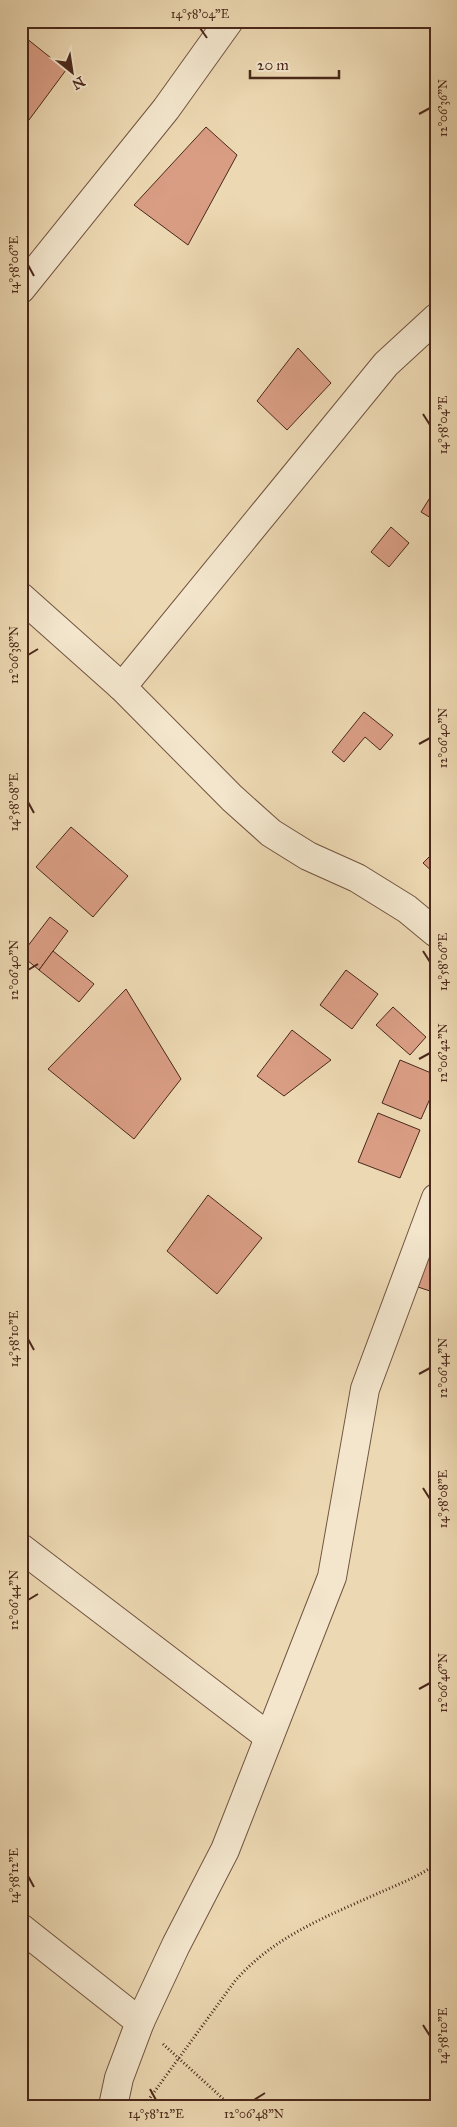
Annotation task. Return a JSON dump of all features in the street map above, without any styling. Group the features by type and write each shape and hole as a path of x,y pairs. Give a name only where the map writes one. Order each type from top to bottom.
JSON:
{"street":[{"path":"21,289 166,109 229,21"},
{"path":"122,687 386,364 436,318"},
{"path":"21,597 122,687 232,798 271,833 308,856 357,878 406,909 436,934"},
{"path":"114,2106 119,2078 140,2022 176,1945 226,1850 332,1577 365,1389 436,1198"},
{"path":"21,1548 269,1737"},
{"path":"21,1928 140,2022"}],"path":[{"path":"144,2106 235,1980 251,1962 271,1946 298,1930 392,1887 436,1864"},
{"path":"140,2022 231,2106"}],"building":[{"path":"21,34 66,70 26,124 21,120"},
{"path":"206,127 237,155 188,245 134,205"},
{"path":"298,348 331,383 287,430 257,401"},
{"path":"436,488 436,521 421,512"},
{"path":"391,527 409,543 389,567 371,552"},
{"path":"364,712 393,735 380,750 365,737 344,762 332,752"},
{"path":"71,827 128,876 93,917 36,867"},
{"path":"436,850 436,875 423,863"},
{"path":"50,917 68,931 39,970 21,955"},
{"path":"53,951 94,984 79,1002 39,970"},
{"path":"346,970 378,994 352,1029 320,1005"},
{"path":"126,989 181,1079 134,1139 48,1069"},
{"path":"393,1007 426,1037 410,1055 376,1025"},
{"path":"292,1030 331,1060 284,1096 257,1076"},
{"path":"400,1060 436,1075 436,1085 421,1119 382,1103"},
{"path":"378,1113 420,1130 400,1178 358,1162"},
{"path":"208,1195 262,1238 217,1294 167,1251"},
{"path":"433,1245 436,1246 436,1293 418,1287"}]}
